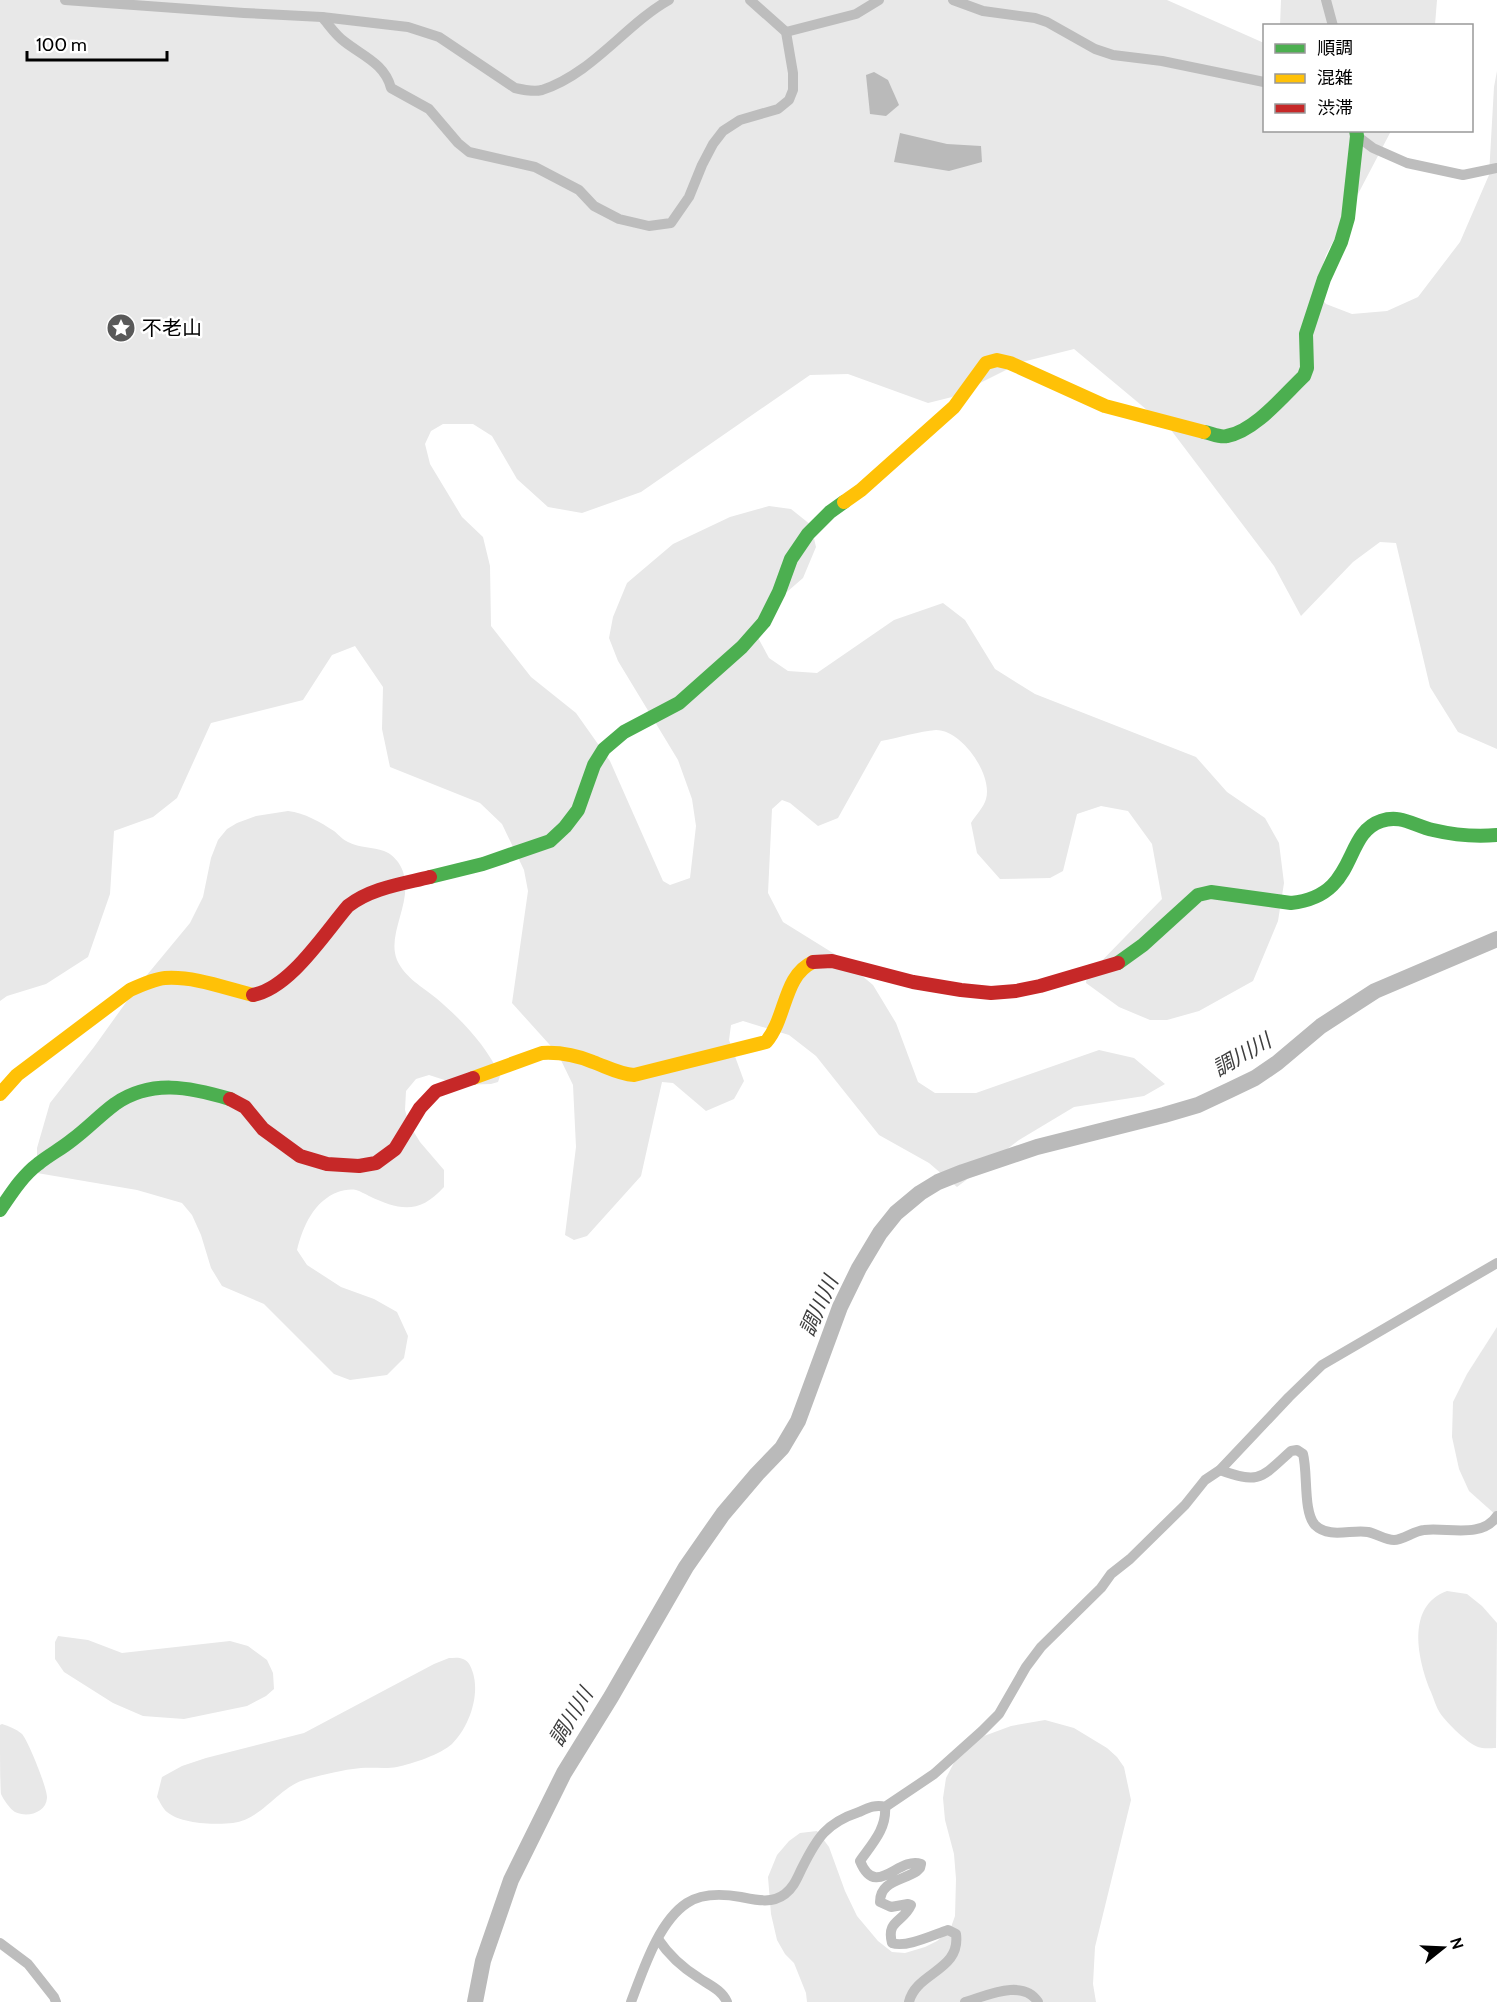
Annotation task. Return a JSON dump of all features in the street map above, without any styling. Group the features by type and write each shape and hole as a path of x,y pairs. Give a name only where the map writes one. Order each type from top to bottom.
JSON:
{"street":[{"path":"64,0 322,17 408,27 439,37 514,88 528,91 541,90 580,69 614,44 658,6 669,0"},
{"path":"322,17 342,41 376,63 389,80 391,88 429,109 458,143 469,152 535,166 579,190 594,206 619,219 650,226 671,223 689,197 702,165 723,131 740,120 778,109 789,100 793,90 794,73 786,32 750,0"},
{"path":"786,32 856,14 879,0"},
{"path":"953,0 983,11 1035,18 1047,22 1095,50 1113,55 1162,61 1263,82"},
{"path":"1326,0 1332,24"},
{"path":"1356,133 1373,148 1407,163 1463,175 1497,168"},
{"path":"0,1094 17,1075 130,990 164,978 215,985 254,995 271,989 288,977 348,906 360,897 386,888 483,864 550,841 578,810 594,765 604,749 624,732 679,703 742,647 764,622 779,592 791,558 808,534 830,512 861,490 954,407 986,363 997,360 1010,363 1105,406 1225,437 1257,421 1304,376 1307,368 1306,334 1348,218 1356,133"},
{"path":"0,1210 35,1166 74,1139 98,1117 131,1095 158,1086 186,1087 231,1099 243,1105 263,1129 299,1156 319,1162 361,1167 376,1163 388,1155 405,1136 427,1097 436,1090 542,1053 554,1051 565,1053 624,1074 634,1075 766,1042 780,1023 796,976 804,965 817,959 831,960 926,984 979,992 1004,993 1116,964 1143,945 1198,895 1211,892 1291,903 1317,898 1330,889 1350,860 1361,837 1371,825 1387,819 1400,819 1425,828 1462,835 1497,835"},
{"path":"631,2002 658,1939 675,1914 688,1902 706,1896 728,1895 766,1901 778,1899 793,1887 815,1841 825,1830 849,1815 878,1805 885,1807 934,1774 982,1731 999,1714 1026,1667 1041,1647 1101,1588 1111,1574 1130,1559 1185,1505 1205,1480 1220,1470 1289,1396 1322,1365 1497,1263"},
{"path":"1220,1470 1252,1479 1263,1476 1291,1451 1297,1450 1303,1454 1306,1465 1309,1513 1314,1524 1321,1530 1333,1533 1367,1532 1392,1540 1400,1540 1408,1534 1423,1530 1478,1529 1493,1521 1497,1516"},
{"path":"885,1807 886,1819 873,1844 860,1862 864,1872 872,1877 887,1875 910,1863 921,1864 917,1871 882,1890 880,1902 891,1907 911,1905 906,1914 891,1927 892,1943 906,1944 948,1930 956,1934 957,1942 955,1953 922,1983 910,1996 909,2002"},
{"path":"658,1939 668,1953 699,1978 709,1983 728,2002"},
{"path":"0,1943 28,1964 56,2002"},
{"path":"965,2002 1000,1992 1024,1990 1034,1995 1038,2002"}],"shaded area":[{"path":"0,0 1167,0 1263,43 1263,132 1390,132 1326,255 1315,290 1326,304 1352,314 1387,311 1418,297 1460,242 1489,175 1497,71 1497,749 1458,732 1430,687 1396,543 1380,542 1353,562 1301,616 1274,566 1171,430 1074,349 1022,362 952,397 928,403 848,374 810,375 641,492 582,513 548,507 517,479 492,436 473,424 443,424 431,431 425,444 430,464 462,517 483,537 490,566 491,626 531,677 576,713 610,761 663,881 670,885 690,878 696,826 692,799 678,760 618,661 609,638 613,617 627,583 673,544 730,517 769,506 791,509 811,525 816,547 803,578 765,611 756,634 769,658 788,671 817,673 894,620 943,603 965,620 995,669 1035,694 1196,757 1227,792 1265,818 1279,843 1284,883 1278,921 1253,981 1199,1011 1167,1020 1150,1020 1119,1007 1086,983 1087,976 1162,899 1152,844 1128,811 1101,806 1077,814 1063,871 1050,878 1000,879 977,853 971,823 986,799 985,778 973,756 956,737 936,730 881,741 838,818 818,826 790,803 782,800 772,809 768,893 783,922 841,958 873,985 896,1023 918,1082 935,1093 976,1093 1099,1050 1134,1058 1165,1084 1144,1096 1074,1107 1019,1140 957,1187 929,1163 879,1135 816,1056 789,1035 743,1021 731,1025 729,1040 744,1081 734,1099 706,1111 673,1083 662,1082 641,1176 587,1236 574,1240 565,1235 576,1147 573,1085 558,1054 512,1003 528,891 524,870 502,824 480,803 390,767 382,729 383,687 355,646 332,655 303,700 211,723 177,798 153,817 114,831 110,894 88,957 46,984 7,996 0,1001"},
{"path":"1281,0 1437,0 1435,24 1280,24"},
{"path":"874,72 888,80 899,105 886,116 870,114 866,75"},
{"path":"900,133 947,144 981,146 982,162 949,171 894,162"},
{"path":"288,811 318,821 344,840 386,852 397,860 404,874 405,887 395,937 394,949 397,960 409,977 445,1006 473,1034 488,1054 500,1076 498,1082 491,1084 460,1085 429,1075 416,1079 406,1091 405,1110 409,1124 420,1142 444,1170 444,1187 435,1196 417,1206 399,1207 356,1190 340,1191 322,1201 311,1215 303,1232 297,1250 307,1265 341,1287 374,1299 397,1312 408,1336 404,1358 387,1375 350,1380 334,1374 264,1304 222,1286 211,1268 192,1215 182,1203 137,1190 37,1173 37,1148 50,1103 137,987 190,923 203,897 211,858 218,840 227,829 237,823 256,816"},
{"path":"1497,1327 1497,1516 1469,1491 1459,1469 1452,1437 1453,1402 1467,1374"},
{"path":"1447,1591 1467,1594 1497,1623 1496,1748 1478,1747 1452,1727 1439,1711 1426,1679 1419,1650 1420,1621 1425,1609 1434,1598"},
{"path":"58,1636 88,1640 122,1653 230,1641 248,1646 267,1660 273,1673 274,1689 247,1706 184,1719 143,1716 113,1703 64,1672 55,1659 55,1642"},
{"path":"449,1658 461,1658 470,1664 475,1682 474,1701 468,1720 458,1737 447,1748 434,1755 397,1767 354,1769 307,1779 288,1788 253,1815 233,1823 208,1824 181,1819 166,1811 157,1797 162,1777 182,1766 304,1733"},
{"path":"1045,1720 1074,1728 1107,1748 1117,1757 1124,1767 1131,1800 1095,1947 1093,1984 1096,2002 807,2002 806,1993 794,1963 785,1954 777,1940 771,1914 768,1877 777,1855 789,1841 800,1833 817,1831 829,1847 857,1916 878,1941 892,1952 905,1953 937,1941 950,1930 955,1916 954,1854 945,1820 943,1798 946,1778 959,1753 984,1736 1011,1726"},
{"path":"0,1725 22,1734 29,1745 47,1798 40,1811 30,1814 15,1812 1,1794"}],"waterway":[{"name":"調川川","path":"475,2002 483,1961 511,1880 564,1773 686,1567 723,1514 782,1448 798,1421 840,1307 859,1268 880,1233 896,1213 920,1193 938,1182 963,1172 1037,1147 1198,1105 1255,1078 1277,1063 1321,1026 1375,991 1497,939"}],"traffic: fast":[{"path":"1204,432 1218,436 1238,433 1258,420 1304,376 1307,368 1306,334 1348,218 1356,132"},
{"path":"430,877 483,864 550,841 578,810 594,765 604,749 624,732 679,703 742,647 764,622 779,592 791,559 808,534 830,512 844,502"},
{"path":"1118,963 1143,945 1198,895 1211,892 1291,903 1313,898 1328,889 1339,877 1360,838 1369,828 1381,821 1401,820 1433,830 1457,834 1497,835"},
{"path":"0,1210 32,1169 78,1136 115,1104 129,1096 157,1088 171,1088 200,1091 230,1099"}],"traffic: slow":[{"path":"844,502 861,490 954,407 986,363 997,360 1010,363 1105,406 1204,432"},
{"path":"473,1078 542,1053 574,1056 618,1072 634,1075 766,1042 778,1021 790,987 803,968 813,962"},
{"path":"0,1094 17,1075 130,990 148,982 165,978 187,979 253,995"}],"traffic: jam":[{"path":"253,995 267,990 293,971 348,906 387,887 430,877"},
{"path":"813,962 832,961 913,982 991,993 1040,986 1118,963"},
{"path":"230,1099 245,1107 263,1129 300,1156 327,1164 359,1166 376,1163 395,1149 420,1108 436,1091 473,1078"}],"place":[{"name":"不老山","path":"121,328"}]}
